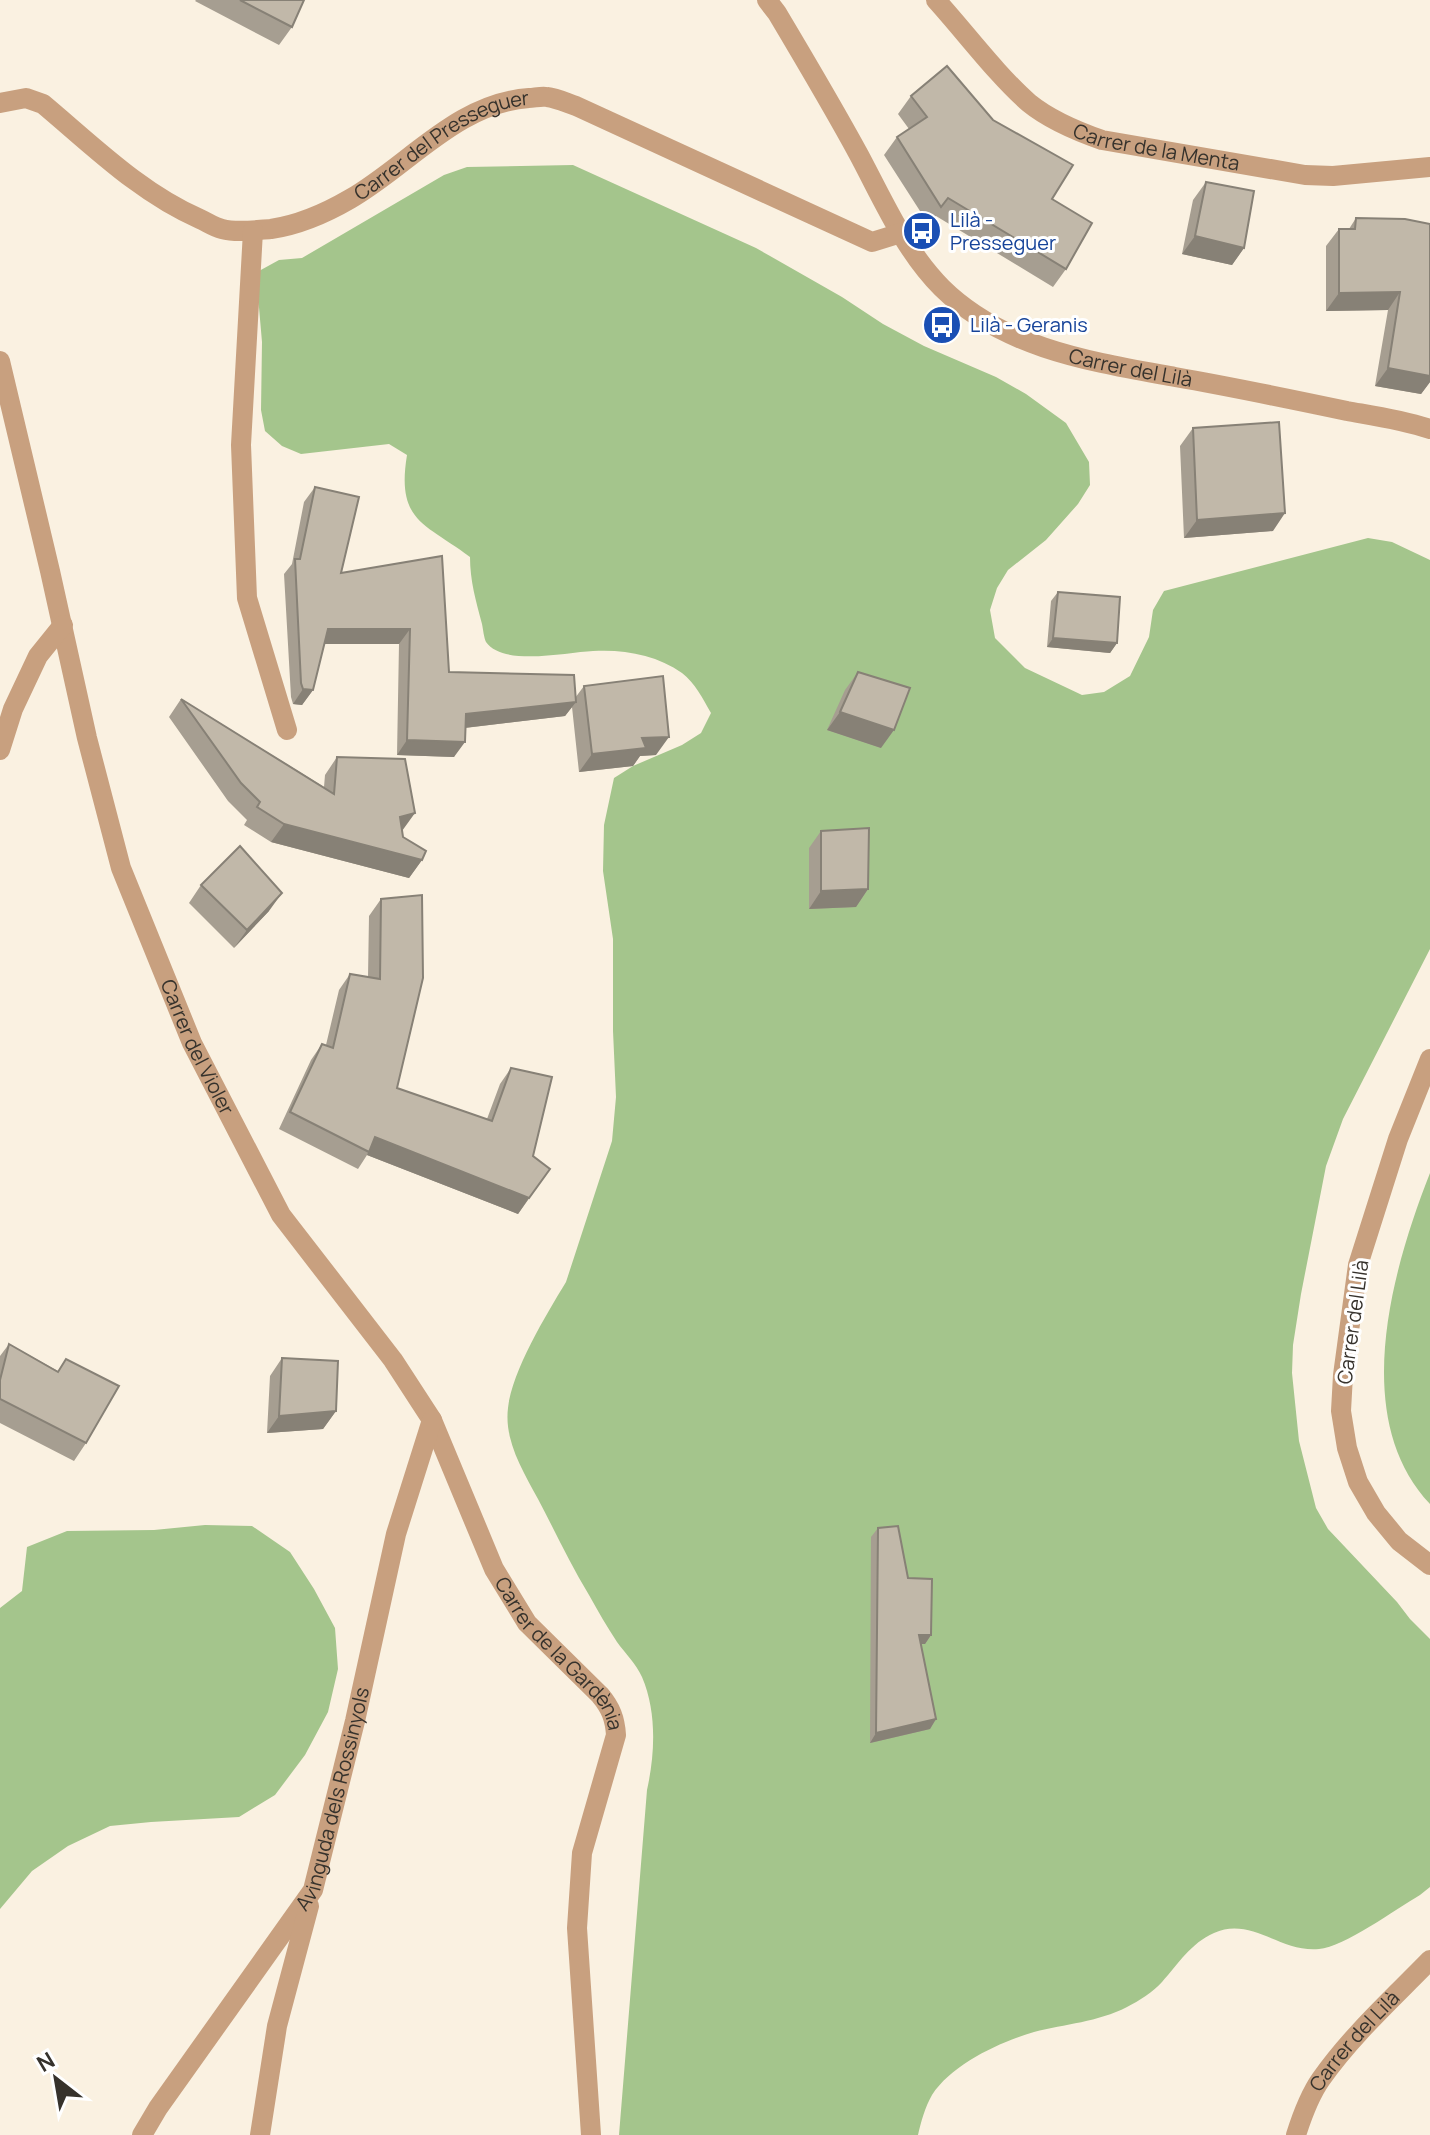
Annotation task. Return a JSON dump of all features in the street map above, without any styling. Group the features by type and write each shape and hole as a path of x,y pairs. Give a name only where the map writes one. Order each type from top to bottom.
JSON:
{"street":[{"name":"Carrer del Lilà","path":"767,0 830,102 919,261 941,287 992,326 1083,360 1255,391 1430,429"},
{"name":"Carrer de la Menta","path":"936,0 1030,103 1055,120 1090,136 1305,175 1333,176 1430,167"},
{"name":"Carrer del Presseguer","path":"0,103 26,98 43,104 144,188 181,211 223,229 253,231 300,222 352,199 473,113 496,103 548,97 576,106 872,242 901,233"},
{"path":"253,231 241,445 247,598 287,730"},
{"path":"0,361 63,625 38,656 13,709 0,750"},
{"name":"Carrer del Violer","path":"63,625 87,738 121,868 192,1043 281,1215 393,1360 432,1420"},
{"name":"Carrer del Lilà","path":"1430,1059 1398,1139 1358,1265 1341,1411 1347,1448 1358,1482 1376,1513 1399,1541 1430,1565"},
{"name":"Avinguda dels Rossinyols","path":"142,2135 313,1890 355,1721 396,1534 432,1420"},
{"name":"Carrer de la Gardènia","path":"432,1420 494,1569 527,1623 600,1695 610,1707 615,1721 616,1735 582,1853 577,1928 591,2135"},
{"path":"260,2135 277,2026 313,1890"},
{"name":"Carrer del Lilà","path":"1296,2135 1320,2080 1364,2028 1430,1960"}],"green space":[{"path":"573,165 756,248 883,324 924,346 996,377 1066,423 1089,462 1090,485 1078,504 1046,540 1008,570 997,588 990,610 995,638 1025,668 1082,695 1104,692 1130,676 1149,637 1153,610 1164,591 1368,538 1392,542 1430,560 1430,949 1343,1119 1326,1166 1301,1294 1292,1373 1299,1441 1316,1508 1328,1529 1430,1639 1430,1887 1356,1935 1330,1947 1305,1949 1241,1929 1214,1933 1192,1948 1162,1982 1132,2005 1105,2016 1021,2036 964,2064 932,2095 918,2135 619,2135 647,1790 652,1762 650,1704 640,1672 599,1613 526,1478 509,1432 508,1408 516,1377 566,1282 612,1141 616,1097 613,939 603,871 604,825 614,778 701,733 711,713 687,677 651,658 628,652 521,656 495,650 486,642 472,583 470,557 427,527 410,508 405,477 407,455 389,444 301,454 282,446 265,431 261,410 259,271 279,260 302,258 444,175 467,167"},
{"path":"1430,1173 1430,1504 1405,1469 1390,1430 1384,1387 1385,1343 1392,1298"},
{"path":"205,1525 252,1526 290,1552 335,1628 338,1669 328,1712 305,1755 275,1795 239,1817 110,1826 68,1846 32,1871 0,1909 0,1608 22,1591 27,1547 67,1531 154,1530"}],"building":[{"path":"240,0 304,0 292,27"},
{"path":"947,66 993,120 1073,165 1052,199 1092,223 1066,269 948,198 941,207 897,137 927,117 911,96"},
{"path":"1206,182 1254,191 1244,248 1195,236"},
{"path":"1356,218 1405,219 1430,224 1430,376 1388,368 1400,292 1339,293 1339,229 1355,229"},
{"path":"1279,422 1285,513 1197,520 1193,428"},
{"path":"315,487 359,497 341,573 442,556 449,672 574,675 576,702 466,714 465,742 407,740 410,629 328,629 313,690 303,689 295,559 300,559"},
{"path":"1058,592 1120,597 1117,643 1053,638"},
{"path":"858,672 910,688 894,730 840,712"},
{"path":"663,676 669,737 642,738 646,748 592,754 584,686"},
{"path":"181,699 334,794 337,757 405,759 415,813 400,817 403,837 426,851 422,860 284,824 257,807 260,802 241,783"},
{"path":"869,828 868,889 821,891 821,831"},
{"path":"240,846 282,893 247,930 201,885"},
{"path":"422,895 423,978 397,1088 492,1121 511,1068 552,1077 533,1156 550,1169 529,1198 375,1137 369,1152 290,1112 322,1044 333,1048 350,974 380,979 381,899"},
{"path":"9,1344 58,1372 66,1359 119,1386 86,1443 0,1399 0,1380"},
{"path":"282,1358 338,1361 336,1411 279,1416"},
{"path":"898,1526 908,1578 932,1579 931,1635 919,1635 936,1719 876,1733 878,1528"}],"place":[{"name":"Lilà - Presseguer","path":"922,231"},
{"name":"Lilà - Geranis","path":"942,325"}]}
